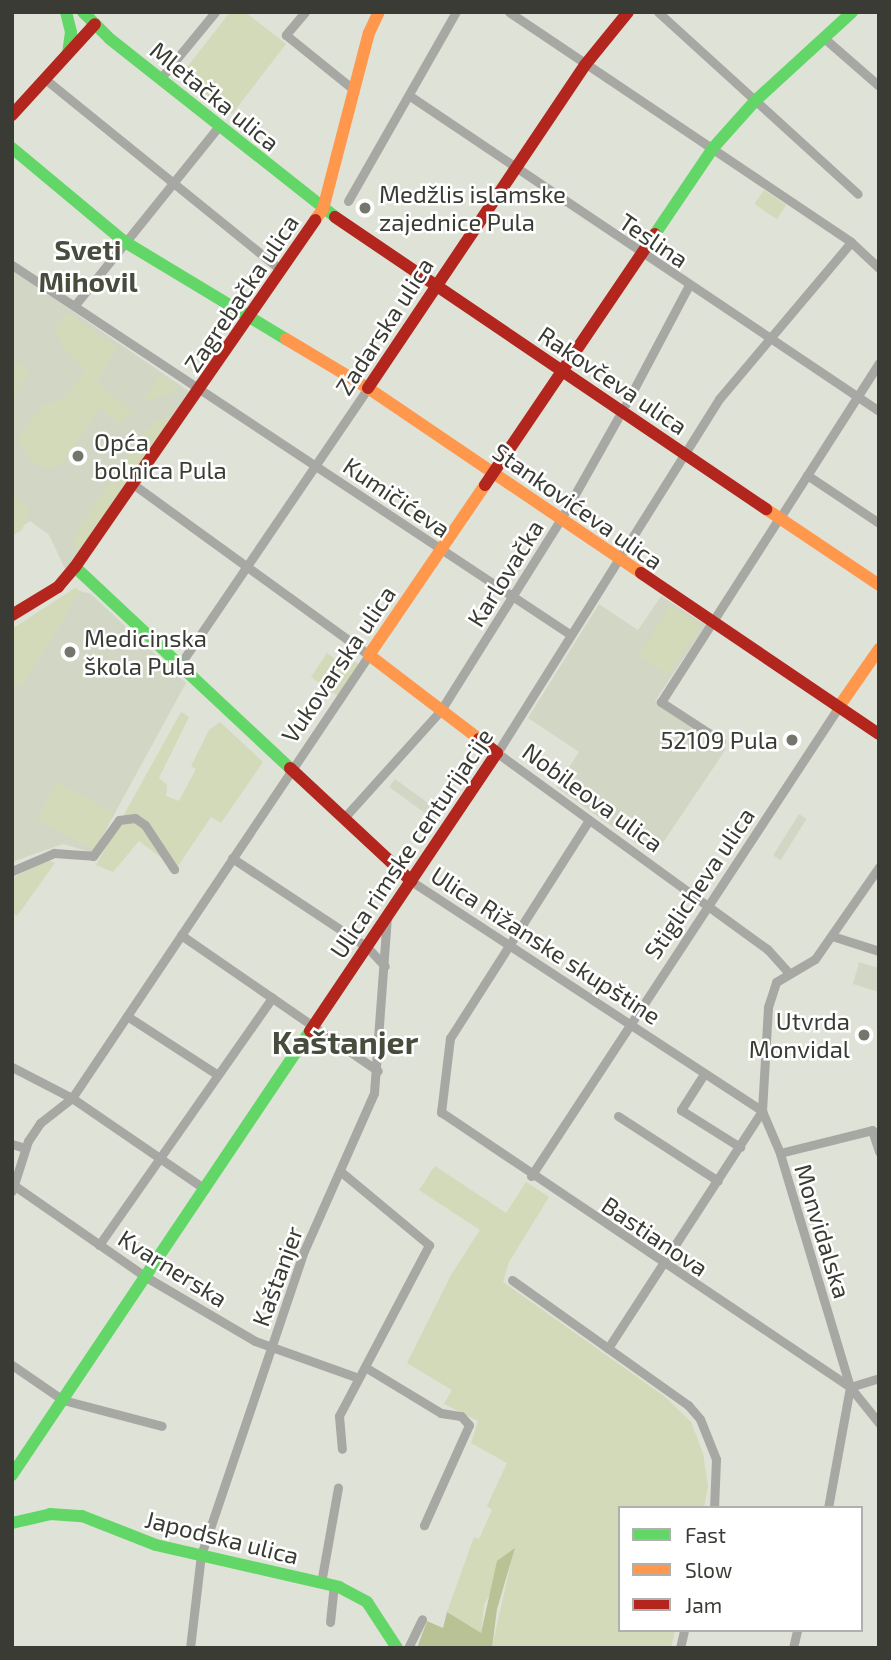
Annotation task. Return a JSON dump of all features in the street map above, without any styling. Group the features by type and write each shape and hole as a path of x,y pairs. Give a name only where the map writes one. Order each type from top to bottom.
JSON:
{"street":[{"path":"66,12 71,32 68,53"},
{"name":"Mletačka ulica","path":"83,12 218,127 323,209"},
{"path":"160,79 215,12"},
{"path":"304,12 286,36 353,89"},
{"name":"Zagrebačka ulica","path":"12,615 58,587 75,567 201,391 323,209 353,89 379,12"},
{"path":"348,201 456,12"},
{"path":"509,12 851,242 879,268"},
{"name":"Zadarska ulica","path":"179,666 585,65 628,12"},
{"path":"658,12 858,194"},
{"name":"Vukovarska ulica","path":"14,1189 25,1148 40,1123 72,1098 290,771 713,148 755,101 852,12"},
{"path":"12,115 95,24"},
{"path":"824,38 879,86"},
{"path":"45,79 281,270"},
{"name":"Teslina","path":"410,96 640,255 879,411"},
{"path":"75,304 218,127"},
{"name":"Stankovićeva ulica","path":"12,148 125,242 252,314 369,388 711,625 879,734"},
{"name":"Rakovčeva ulica","path":"323,209 879,585"},
{"name":"Ulica rimske centurijacije","path":"12,1475 497,753 726,390 851,242"},
{"name":"Kumičićeva","path":"12,265 75,304 201,391 571,635"},
{"path":"626,404 688,287"},
{"path":"783,513 855,396 879,363"},
{"name":"Karlovačka","path":"343,818 441,710 561,519 618,418"},
{"path":"807,475 879,523"},
{"name":"Nobileova ulica","path":"134,485 767,949 788,972"},
{"path":"721,741 661,702 776,523"},
{"name":"Ulica Rižanske skupštine","path":"75,567 290,771 411,881 762,1111"},
{"name":"Stiglicheva ulica","path":"531,1176 879,649"},
{"path":"12,871 54,853 93,856 119,820 135,818 145,825 174,869"},
{"path":"509,946 589,820"},
{"path":"232,858 367,947 385,966"},
{"path":"788,972 815,959 879,867"},
{"name":"Kaštanjer","path":"190,1648 201,1555 304,1251 373,1096 378,1071 387,917"},
{"path":"180,935 378,1071"},
{"path":"832,936 879,951"},
{"name":"Bastianova","path":"509,946 450,1038 441,1112 662,1265 850,1387"},
{"name":"Monvidalska","path":"788,972 776,982 768,1006 762,1111 780,1153 850,1387 828,1506"},
{"path":"99,1245 272,998"},
{"path":"127,1016 218,1075"},
{"path":"12,1068 72,1098 205,1189"},
{"path":"704,1074 681,1110 740,1147"},
{"path":"608,1348 762,1111"},
{"path":"618,1116 718,1181"},
{"path":"780,1153 872,1130 879,1152"},
{"path":"12,1144 25,1148"},
{"path":"340,1171 429,1245 339,1416 342,1449"},
{"name":"Kvarnerska","path":"14,1189 146,1278 272,1349 359,1378"},
{"path":"512,1280 608,1348 700,1419 716,1459 714,1506"},
{"path":"12,1365 63,1400 162,1426"},
{"path":"365,1367 441,1413 461,1416 469,1425 424,1525"},
{"path":"879,1378 850,1387 879,1423"},
{"path":"330,1622 328,1584 338,1488"},
{"name":"Japodska ulica","path":"12,1523 50,1514 100,1522 143,1541 328,1584 361,1597 397,1648"},
{"path":"408,1648 422,1619"}],"shaded area":[{"name":"Opća bolnica Pula","path":"12,270 193,394 66,571 49,535 30,521 12,533"},
{"path":"80,591 91,594 186,683 93,853 63,844 12,862 12,681 21,686"},
{"path":"661,596 706,625 655,701 726,749 654,856 556,787 579,752 528,718 599,604 638,630"},
{"path":"395,779 441,813 435,821 389,787"},
{"path":"799,814 807,819 781,860 773,856"},
{"path":"859,962 879,968 879,992 853,984"}],"green space":[{"path":"230,12 245,12 286,44 232,114 181,75"},
{"path":"764,190 786,205 777,219 754,204"},
{"path":"68,313 117,348 96,382 132,412 119,424 101,408 59,466 48,468 33,462 17,440 43,405 63,400 85,370 67,352 54,331"},
{"path":"12,359 30,372 12,396"},
{"path":"160,375 178,387 173,393 143,401"},
{"path":"169,418 176,420 76,557 75,536 107,486 146,430 155,421"},
{"path":"12,496 30,509 22,530 12,536"},
{"path":"75,588 80,591 21,687 12,681 12,629"},
{"path":"671,606 701,626 668,675 638,655"},
{"path":"327,653 338,661 344,654 360,665 338,696 311,677"},
{"path":"181,712 189,717 159,778 167,785 166,796 179,801 196,769 191,766 209,730 220,722 263,762 221,823 211,817 176,869 139,841 113,872 96,865"},
{"path":"57,782 114,814 93,850 37,819"},
{"path":"49,860 55,863 17,916 12,913 12,878"},
{"path":"435,1166 506,1213 526,1182 549,1197 509,1262 503,1282 664,1396 691,1422 703,1453 708,1486 704,1506 618,1506 618,1632 675,1632 671,1648 492,1647 514,1549 484,1605 481,1634 447,1612 474,1537 479,1539 492,1510 487,1506 507,1463 471,1443 478,1421 444,1404 452,1390 407,1363 451,1275 480,1230 419,1190"},
{"path":"515,1548 497,1609 492,1648 417,1648 427,1621 443,1628 447,1612 481,1633 497,1561"}],"traffic: fast":[{"path":"66,12 71,32 68,53"},
{"path":"83,12 110,39 335,217"},
{"path":"655,234 713,148 755,101 852,12"},
{"path":"12,148 125,242 286,339"},
{"path":"75,567 290,768"},
{"path":"12,1475 310,1031"},
{"path":"12,1523 50,1514 82,1516 156,1545 339,1587 367,1602 397,1648"}],"traffic: slow":[{"path":"315,220 323,209 369,33 379,12"},
{"path":"286,339 368,388 641,573"},
{"path":"479,739 369,655 485,485"},
{"path":"766,509 879,585"},
{"path":"838,708 879,649"}],"traffic: jam":[{"path":"368,388 585,65 628,12"},
{"path":"12,115 95,24"},
{"path":"335,217 766,509"},
{"path":"12,615 58,587 75,567 315,220"},
{"path":"485,485 655,234"},
{"path":"641,573 879,734"},
{"path":"310,1031 497,753 479,739"},
{"path":"290,768 411,881"}],"place":[{"name":"Medžlis islamske zajednice Pula","path":"365,208"},
{"name":"Opća bolnica Pula","path":"78,456"},
{"name":"Medicinska škola Pula","path":"70,652"},
{"name":"52109 Pula","path":"792,740"},
{"name":"Utvrda Monvidal","path":"864,1035"}],"district":[{"name":"Sveti Mihovil","path":"88,265"},
{"name":"Kaštanjer","path":"345,1041"}]}
